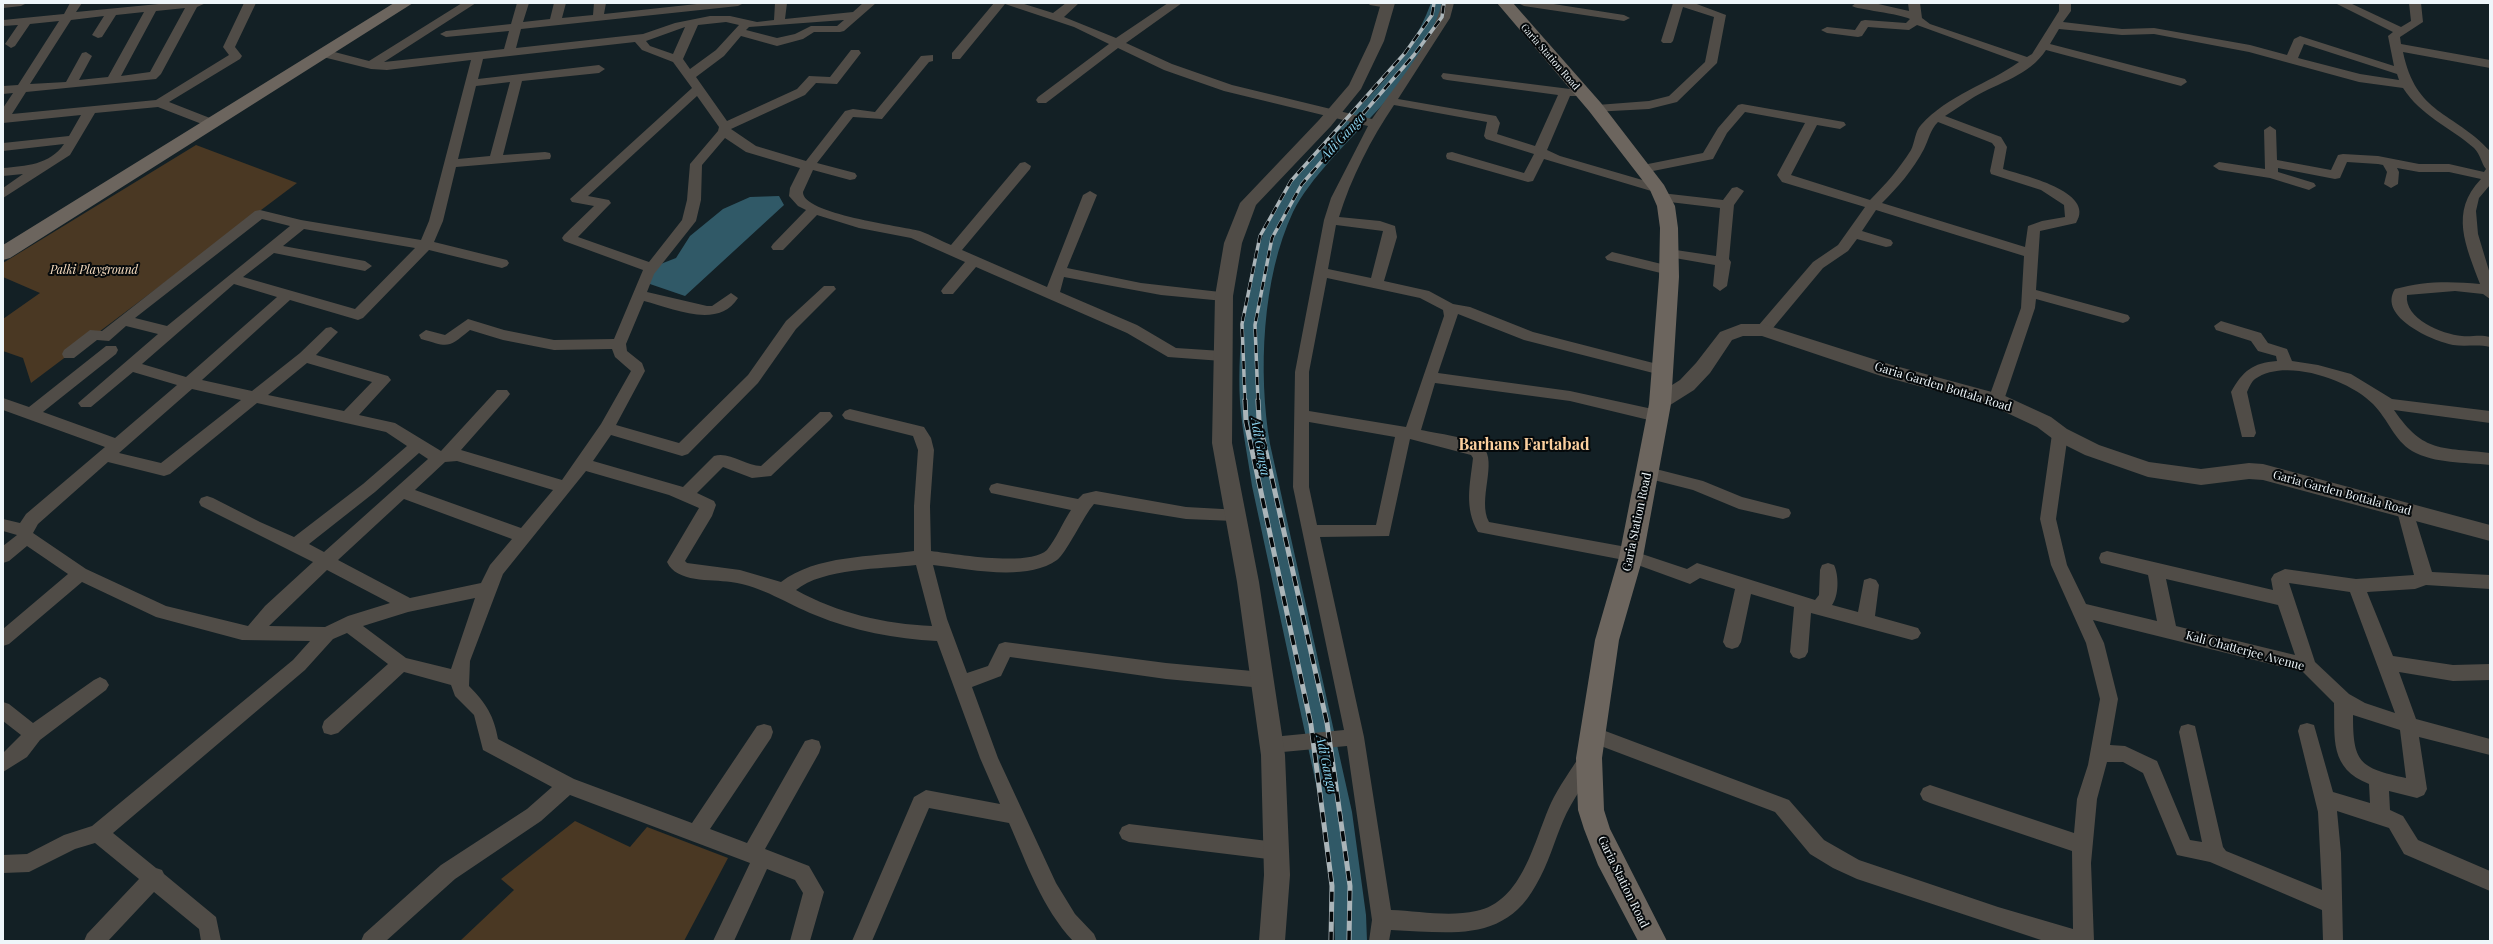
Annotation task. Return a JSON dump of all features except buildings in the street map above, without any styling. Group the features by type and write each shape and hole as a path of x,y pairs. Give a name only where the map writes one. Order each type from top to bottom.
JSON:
{"main road":[{"path":"3,254 207,122 388,8 405,3"},
{"name":"Garia Station Road","path":"1505,3 1573,93 1597,109 1643,169 1660,193 1666,206 1669,228 1669,261 1659,409 1631,556 1607,640 1589,758 1591,810 1597,829 1608,856 1653,941"},
{"path":"3,244 323,53 388,8"}],"street":[{"path":"3,5 21,3"},
{"path":"3,118 76,3"},
{"path":"3,118 159,103 236,56 229,47 250,3"},
{"path":"371,65 470,3"},
{"path":"509,51 523,3"},
{"path":"556,23 560,3"},
{"path":"598,17 600,3"},
{"path":"446,34 556,23 598,17 637,8 738,3"},
{"path":"779,23 781,3"},
{"path":"323,53 371,65 387,66 509,51 636,39 677,26 712,20 733,19 742,29 777,42 799,37 812,28 840,29 870,3"},
{"path":"956,56 1000,3"},
{"path":"1010,3 1056,17 1119,42 1168,67 1213,83 1375,124"},
{"path":"1056,17 1073,3"},
{"path":"1042,100 1119,42 1176,3"},
{"path":"1378,941 1382,920 1355,737 1300,487 1302,372 1320,272 1331,220 1338,198 1375,124 1444,18 1448,3"},
{"path":"1524,3 1624,18"},
{"path":"1597,109 1618,105 1663,103 1672,100 1698,73 1711,63 1720,16 1680,3 1667,41"},
{"path":"1827,30 1858,34 1865,23 1909,26 1915,18 1914,3"},
{"path":"1763,330 1818,264 1843,248 1874,204 1900,177 1918,148 1925,128 1936,117 1970,94 2004,78 2036,56 2044,46 2065,11 2065,3"},
{"path":"2341,3 2400,31"},
{"path":"2415,3 2417,22 2412,27 2400,31 2394,36 2402,72 2407,85 2428,112 2478,146 2487,155 2490,166"},
{"path":"3,23 67,15 196,4"},
{"path":"3,90 112,81 155,74 196,4"},
{"path":"712,20 714,4"},
{"path":"1272,941 1277,875 1272,745 1248,582 1234,515 1222,443 1224,296 1233,243 1248,203 1333,113 1356,86 1377,41 1383,4"},
{"path":"1858,6 1868,5 1915,18 2028,61"},
{"path":"112,81 152,8"},
{"path":"637,8 636,39 646,48 677,59 724,130 751,149 808,166 850,176"},
{"path":"98,35 113,11"},
{"path":"651,268 569,238 604,203 577,199 693,83 708,64 742,29 856,14"},
{"path":"11,44 27,20"},
{"path":"677,59 684,39 693,23"},
{"path":"2056,25 2122,32 2148,30 2250,49 2359,78 2407,85"},
{"path":"2291,60 2300,39 2402,72"},
{"path":"2044,46 2181,82"},
{"path":"2396,47 2490,64"},
{"path":"800,941 814,892 802,873 567,785 490,744 486,721 480,709 461,690 459,679 461,661 487,588 496,570 565,487 607,428 638,371 637,367 620,353 619,344 638,295 651,268 689,221 694,200 696,164 724,130 801,92 813,79 833,81 855,53"},
{"path":"232,279 286,296 358,315 426,245 436,221 478,55"},
{"path":"70,85 86,56"},
{"path":"929,58 925,59 878,116 853,112 849,114 808,166 806,173 798,184 796,196 803,203 814,209 867,226 896,229 922,236 953,252 1132,329 1173,353 1222,356"},
{"path":"471,83 599,69"},
{"path":"1447,76 1573,93 1541,147 1541,152 1528,178 1452,156"},
{"path":"495,160 498,154 517,78"},
{"path":"1391,100 1492,119 1494,123 1490,136 1660,193 1727,205"},
{"path":"159,103 207,122"},
{"path":"1643,169 1708,156 1722,131 1742,108 1840,125"},
{"path":"3,194 65,152 91,109"},
{"path":"1936,117 1997,140 2001,147 1996,170 2057,193 2070,203 2073,213 2071,220 2044,224 2034,229 2031,252 2028,308 1996,400"},
{"path":"1813,120 1785,177 2031,252"},
{"path":"2270,130 2272,169"},
{"path":"3,147 73,139"},
{"path":"2478,146 2490,140"},
{"path":"451,163 545,156"},
{"path":"2219,166 2335,174 2343,158 2388,162 2419,168 2449,168 2490,177"},
{"path":"2388,162 2393,172 2391,184"},
{"path":"953,252 1024,166"},
{"path":"3,172 43,168"},
{"path":"2272,169 2309,186"},
{"path":"2490,172 2490,177 2481,185 2471,202 2470,228 2489,292 2456,286 2418,287 2400,292 2398,297 2399,303 2405,314 2436,335 2464,341 2480,339 2490,342"},
{"path":"1720,286 1724,262 1727,205 1737,191"},
{"path":"1052,295 1059,271 1090,195"},
{"path":"778,247 814,209"},
{"path":"69,354 95,334 104,337 123,320 260,214 301,224 426,245 502,263"},
{"path":"1331,220 1380,225 1390,229 1390,237 1376,284"},
{"path":"86,403 232,279 301,224"},
{"path":"1854,233 1886,242"},
{"path":"271,248 365,266"},
{"path":"1612,257 1669,261 1724,262"},
{"path":"948,291 974,261"},
{"path":"1059,271 1131,286 1194,295 1224,296"},
{"path":"1320,272 1424,294 1450,308 1465,310 1529,336 1661,370"},
{"path":"607,428 682,450 753,379 791,325 829,289"},
{"path":"2030,293 2123,318"},
{"path":"638,295 707,311 716,310 731,298"},
{"path":"3,556 25,533 32,519 189,383 286,296"},
{"path":"1310,531 1384,532 1408,433 1451,316 1450,308"},
{"path":"123,320 169,332"},
{"path":"426,335 447,341 468,324 503,335 554,345 619,344"},
{"path":"2221,326 2256,337 2262,347 2282,353 2286,365"},
{"name":"Garia Garden Bottala Road","path":"1659,409 1687,385 1703,368 1726,336 1741,330 1763,330 1888,371 1996,400 2044,422 2060,434 2092,450 2148,469 2202,477 2249,471 2264,472 2490,533"},
{"path":"3,404 32,413 111,450 164,470 254,396 305,357 331,332"},
{"path":"32,413 111,350"},
{"path":"305,357 383,380 347,418"},
{"path":"2248,433 2239,392 2249,376 2271,367 2286,365 2304,367 2355,382 2369,390 2378,399 2410,441 2418,447 2434,452 2490,458"},
{"path":"130,366 189,383 254,396 390,427 417,446 443,457 457,455 565,487"},
{"path":"1429,376 1659,409"},
{"path":"253,633 271,611 443,457 502,394"},
{"path":"2378,399 2402,406 2490,417"},
{"path":"850,415 918,431 923,438 926,450 922,506 923,557 932,602 960,683 1014,815 1022,828 1049,890 1068,921 1088,941"},
{"path":"1301,415 1408,433 1466,446 1477,451 1481,458 1477,511 1478,520 1484,527 1631,556 1690,577 1696,570 1811,606 1912,633"},
{"path":"685,495 720,460 752,472 765,472 825,416"},
{"path":"1592,734 1782,806 1796,820 1807,838 1818,848 1864,872 1952,903 2083,941 2083,846 2087,799 2100,753 2109,699 2095,643 2059,565 2048,519 2060,434"},
{"path":"296,545 368,488 417,446"},
{"path":"581,464 685,495 708,505 706,512 675,562 683,570 757,580 784,590 804,603 838,615 907,633 943,634"},
{"path":"1648,473 1697,485 1739,503 1783,513"},
{"path":"997,489 1082,506"},
{"path":"403,492 523,536"},
{"path":"784,590 798,578 822,570 923,557 997,566 1033,563 1052,555 1082,506 1089,498 1096,497 1186,513 1234,515"},
{"path":"207,502 254,527 296,545 408,605"},
{"path":"2405,511 2425,578"},
{"path":"3,525 25,533 80,574 162,612 204,625 253,633 328,634"},
{"path":"2107,558 2286,600"},
{"path":"1799,652 1811,606 1828,597 1828,570"},
{"path":"2156,570 2168,630"},
{"path":"3,639 80,574"},
{"path":"2308,666 2280,585 2280,579 2285,576 2356,586 2415,582 2425,578 2490,582"},
{"path":"1732,642 1744,585"},
{"path":"1866,621 1870,585"},
{"path":"2343,700 2347,757 2356,767 2378,781 2417,789 2408,724 2388,663 2356,586"},
{"path":"3,864 29,863 71,841 98,833 299,665 328,634 348,624 408,605 487,588"},
{"name":"Kali Chatterjee Avenue","path":"2078,609 2168,630 2308,666 2343,700 2359,709 2490,747"},
{"path":"348,624 401,664 459,679"},
{"path":"960,683 995,671 1005,649 1166,671 1263,680"},
{"path":"2388,663 2453,673 2490,672"},
{"path":"331,726 401,664"},
{"path":"3,764 20,751 33,734 100,685"},
{"path":"3,710 33,734"},
{"path":"2308,731 2329,822 2333,870 2331,904 2333,941"},
{"path":"696,833 764,732"},
{"path":"2188,732 2216,854 2219,858 2331,904"},
{"path":"1272,745 1355,737"},
{"path":"723,941 757,855 812,747"},
{"path":"2100,753 2125,754 2150,767 2184,848 2216,854"},
{"path":"1382,920 1476,921 1494,916 1511,905 1524,891 1558,808 1589,758"},
{"path":"2378,781 2381,815"},
{"path":"371,941 448,872 534,815 567,785"},
{"path":"1930,794 2083,846"},
{"path":"2323,798 2381,815 2396,822 2411,847 2490,881"},
{"path":"862,941 921,803 926,799 1014,815"},
{"path":"98,833 142,870 155,877 209,924 212,941"},
{"path":"1129,833 1276,851"},
{"path":"94,941 155,877"}],"green space":[{"name":"Palki Playground","path":"196,145 297,183 31,383 23,358 3,351 3,319 40,293 3,277 3,263"},
{"path":"575,821 630,847 647,827 728,858 684,941 460,941 514,890 501,879"}],"water":[{"path":"779,196 784,205 685,296 647,283 658,265 676,258 690,236 723,209 750,197"}],"waterway":[{"name":"Adi Ganga","path":"1351,941 1350,915 1337,812 1265,486 1256,434 1252,402 1252,357 1254,332 1262,278 1268,253 1283,212 1301,184 1322,158 1373,105 1406,67 1432,26 1440,3"}],"railway":[{"path":"1245,401 1242,324 1260,236 1291,181 1405,53 1432,15 1434,3"},
{"path":"1258,401 1255,325 1272,238 1302,184 1414,55 1442,17 1444,3"},
{"path":"1245,400 1246,422 1311,725 1332,886 1331,941"},
{"path":"1258,400 1259,421 1327,723 1350,886 1349,941"}],"district":[{"name":"Barhans Fartabad","path":"1524,445"}]}
